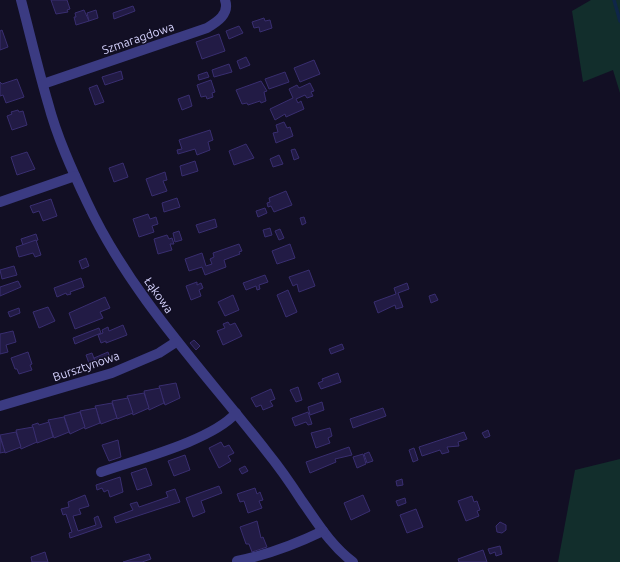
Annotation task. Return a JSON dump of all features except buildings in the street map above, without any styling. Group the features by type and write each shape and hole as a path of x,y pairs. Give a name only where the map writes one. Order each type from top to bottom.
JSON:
{"street":[{"name":"Łąkowa","path":"22,0 50,111 75,176 87,203 126,270 151,309 176,342 236,413 286,476 323,531 337,548 353,562"},
{"name":"Szmaragdowa","path":"43,84 207,28 220,20 226,9 225,0"},
{"path":"0,202 75,176"},
{"name":"Bursztynowa","path":"0,406 106,375 159,353 176,342"},
{"path":"101,472 200,437 230,420 236,413"},
{"path":"237,561 258,557 280,550 323,531"}],"green space":[{"path":"591,0 620,0 620,93 613,70 583,82 572,11"},
{"path":"620,459 620,562 558,562 575,470"}],"waterway":[{"path":"614,0 620,21"}]}
